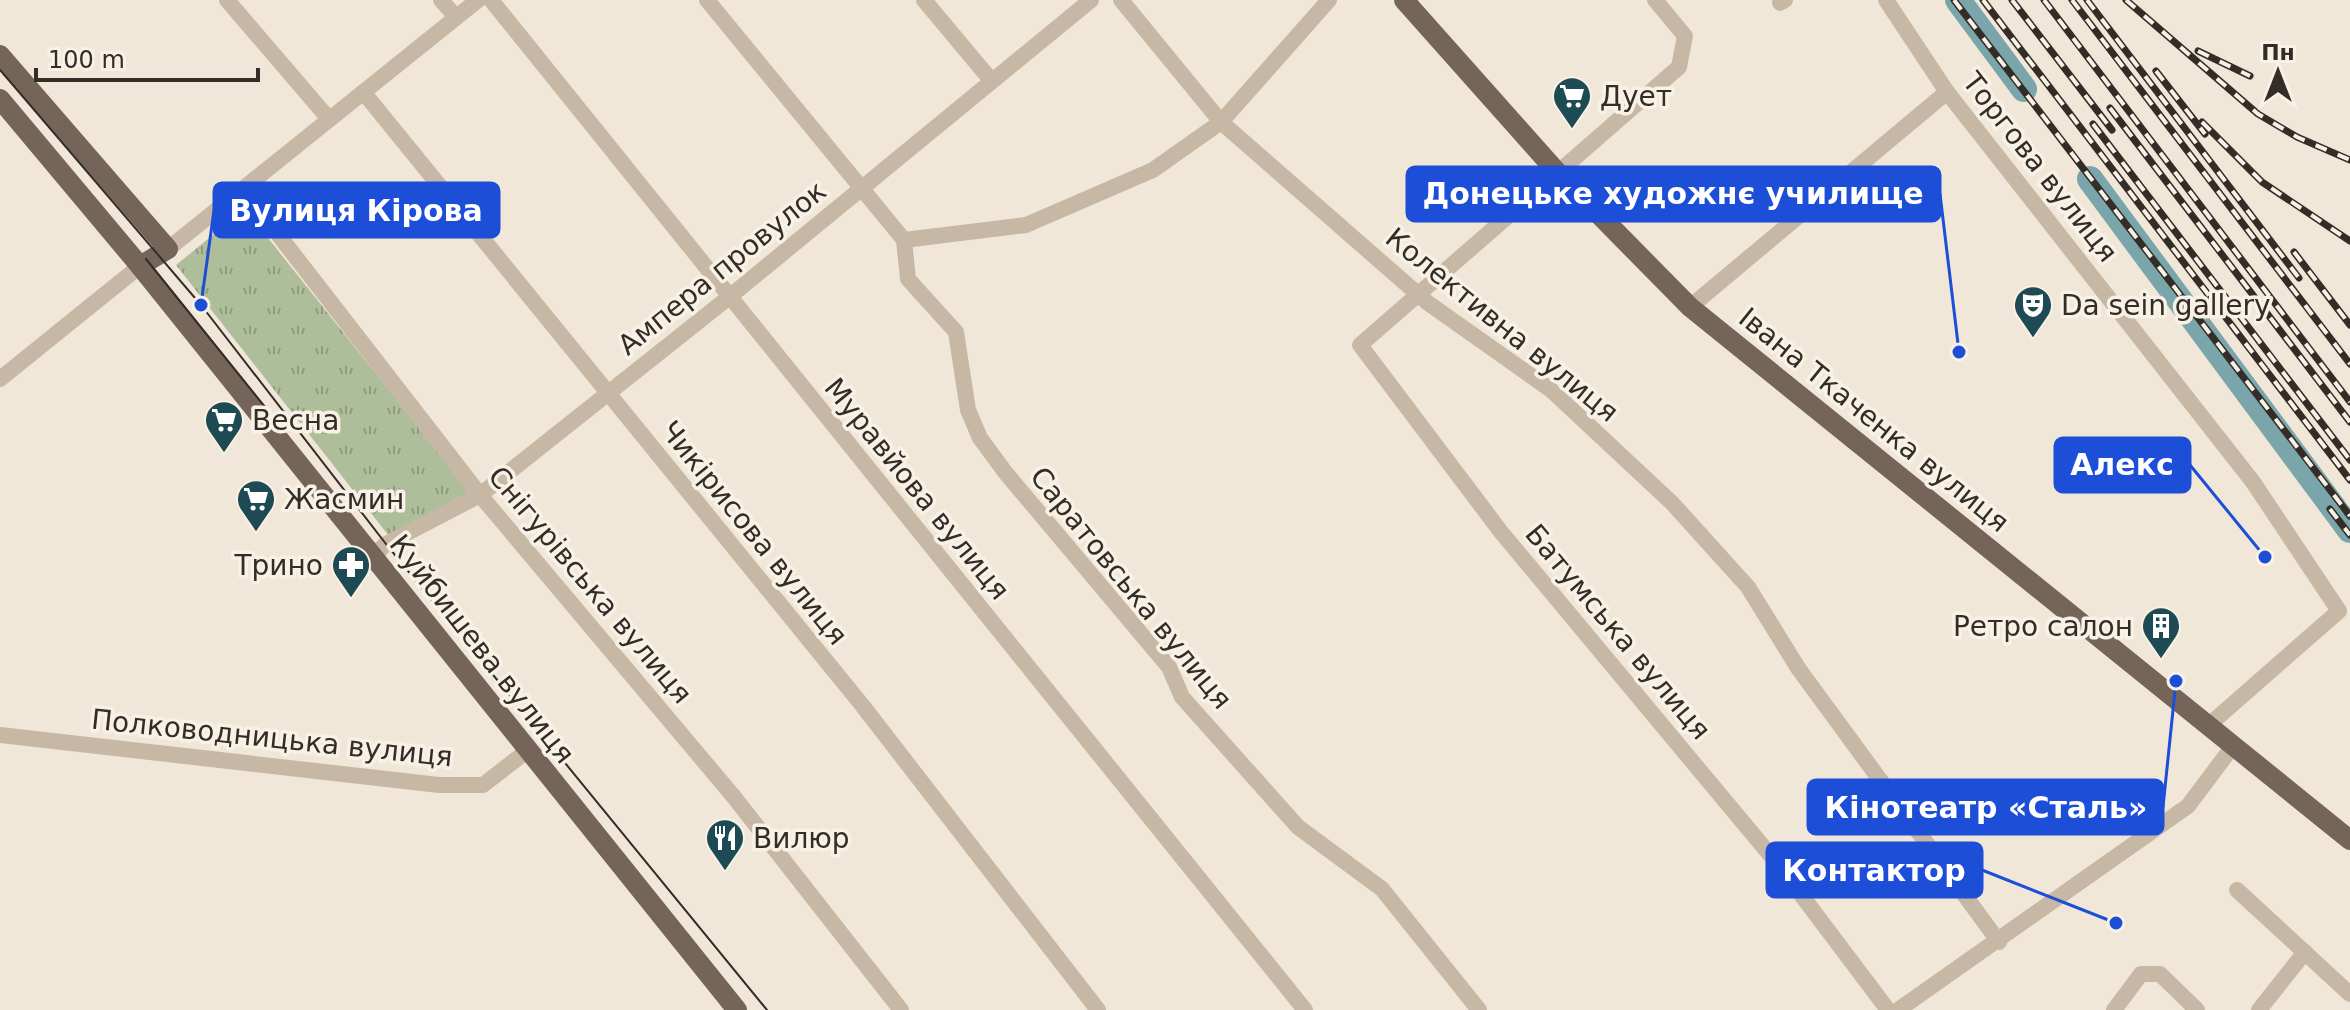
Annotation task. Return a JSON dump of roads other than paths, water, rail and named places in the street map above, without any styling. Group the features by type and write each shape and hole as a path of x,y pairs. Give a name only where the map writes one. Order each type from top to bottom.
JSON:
{"main road":[{"name":"Івана Ткаченка вулиця","path":"1404,0 1557,172 1690,307 2350,840"},
{"path":"0,55 168,249 140,266"},
{"name":"Куйбишева вулиця","path":"0,99 140,266 737,1010"}],"street":[{"path":"227,0 329,119"},
{"path":"441,0 456,17"},
{"path":"168,249 478,0"},
{"name":"Муравйова вулиця","path":"491,0 728,298 1305,1010"},
{"path":"707,0 864,187 904,240 1026,225 1153,170 1221,122 1329,0"},
{"path":"924,0 990,79"},
{"name":"Ампера провулок","path":"373,556 386,544 480,495 728,298 990,79 1091,0"},
{"name":"Колективна вулиця","path":"1121,0 1221,122 1419,295 1551,390 1672,503 1748,587 1798,668 1999,942"},
{"path":"1419,295 1679,67 1685,36 1655,0"},
{"name":"Торгова вулиця","path":"1886,0 1947,92 2253,482 2339,611 2209,725"},
{"path":"1690,307 1947,92"},
{"name":"Чикірисова вулиця","path":"364,93 862,705 1098,1010"},
{"name":"Снігурівська вулиця","path":"243,189 480,495 734,797 901,1010"},
{"name":"Саратовська вулиця","path":"904,240 908,279 956,332 968,410 980,438 1005,472 1169,667 1182,697 1298,827 1382,889 1479,1010"},
{"path":"0,379 140,266"},
{"name":"Батумська вулиця","path":"1419,295 1360,345 1501,532 1781,868 1888,1010"},
{"name":"Полководницька вулиця","path":"0,735 439,785 483,785 527,751"},
{"path":"1898,1010 1999,942 2188,806 2233,746"},
{"path":"2237,890 2350,994"},
{"path":"2259,1010 2305,952"},
{"path":"2114,1010 2141,974 2160,974 2197,1010"}],"waterway":[{"path":"1958,0 2024,89"},
{"path":"2090,179 2350,530"}],"tram line":[{"path":"0,70 201,305 386,544 767,1010"},
{"path":"146,259 269,412"}],"railway":[{"path":"1954,0 2350,516"},
{"path":"1983,0 2350,480"},
{"path":"2012,0 2112,130"},
{"path":"2044,0 2350,402"},
{"path":"2072,0 2350,364"},
{"path":"2087,0 2299,278"},
{"path":"2126,0 2258,114 2297,137 2350,160"},
{"path":"2198,51 2250,76"},
{"path":"2156,71 2205,134"},
{"path":"2110,108 2350,422"},
{"path":"2202,122 2262,182 2350,241"},
{"path":"2093,124 2350,460"},
{"path":"2294,252 2350,325"},
{"path":"2330,509 2350,535"}],"place":[{"name":"Дует","path":"1572,130"},
{"name":"Вулиця Кірова","path":"201,305"},
{"name":"Da sein gallery","path":"2033,339"},
{"name":"Донецьке художнє училище","path":"1959,352"},
{"name":"Весна","path":"224,454"},
{"name":"Жасмин","path":"256,533"},
{"name":"Алекс","path":"2265,557"},
{"name":"Трино","path":"351,599"},
{"name":"Ретро салон","path":"2161,660"},
{"name":"Кінотеатр «Сталь»","path":"2176,681"},
{"name":"Вилюр","path":"725,872"},
{"name":"Контактор","path":"2116,923"}]}
